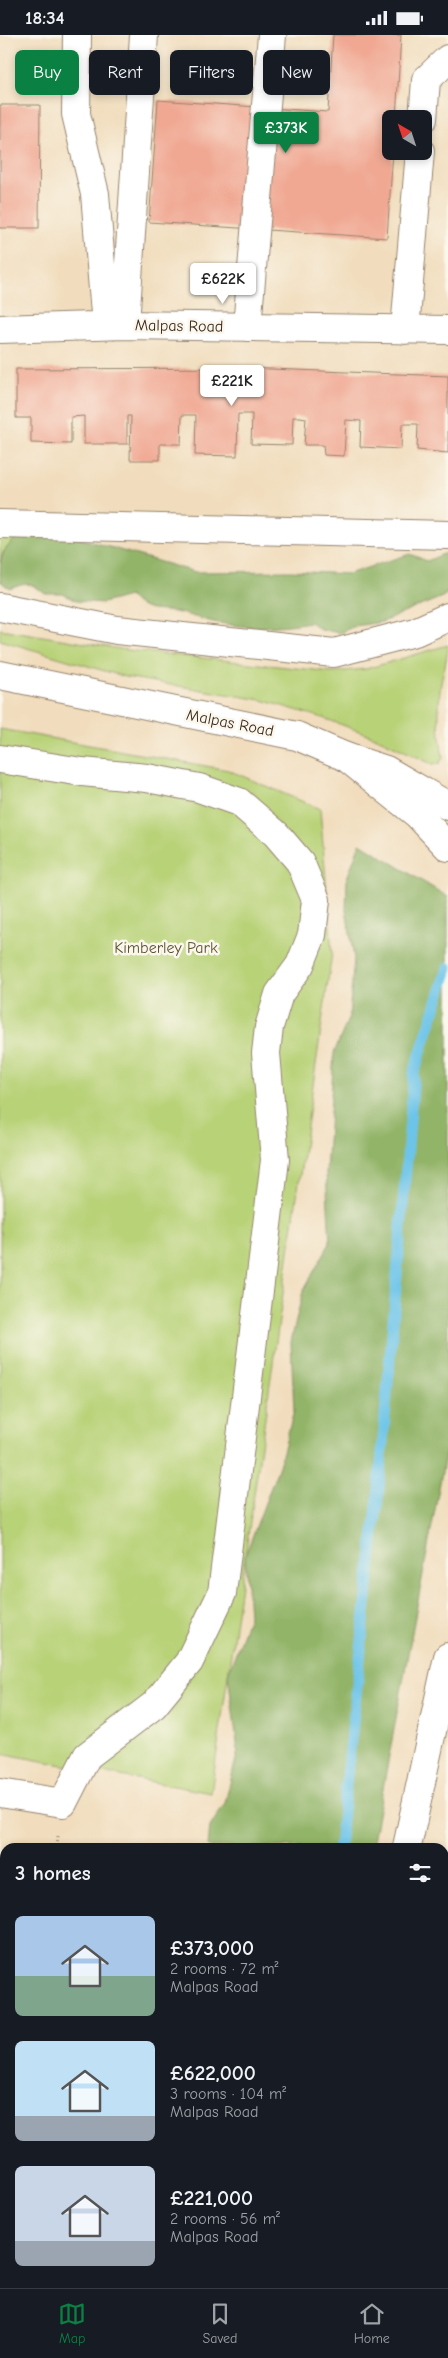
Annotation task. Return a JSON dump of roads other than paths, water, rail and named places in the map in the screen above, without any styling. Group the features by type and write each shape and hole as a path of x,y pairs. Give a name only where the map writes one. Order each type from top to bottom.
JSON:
{"main road":[{"path":"77,35 76,114 95,194 116,325"},
{"path":"116,325 144,35"},
{"path":"247,327 272,35"},
{"path":"424,110 426,80 443,61 448,59"},
{"path":"405,330 419,160"},
{"name":"Malpas Road","path":"0,329 116,325 448,330"},
{"path":"0,524 448,535"},
{"path":"0,607 117,630 334,653 416,632 448,617"},
{"name":"Malpas Road","path":"0,675 297,736 346,757 386,770 448,806"},
{"path":"346,757 417,814 448,847"},
{"path":"0,759 82,773 147,778 199,788 239,802 276,833 300,862 316,900 312,935 300,965 279,994 269,1027 266,1053 275,1159 222,1593 189,1662 154,1705 87,1756 63,1803 0,1793"},
{"path":"408,1843 448,1657"}],"waterway":[{"path":"339,1843 379,1488 414,1073 448,968"}],"park label":[{"name":"Kimberley Park","path":"166,948"}]}
